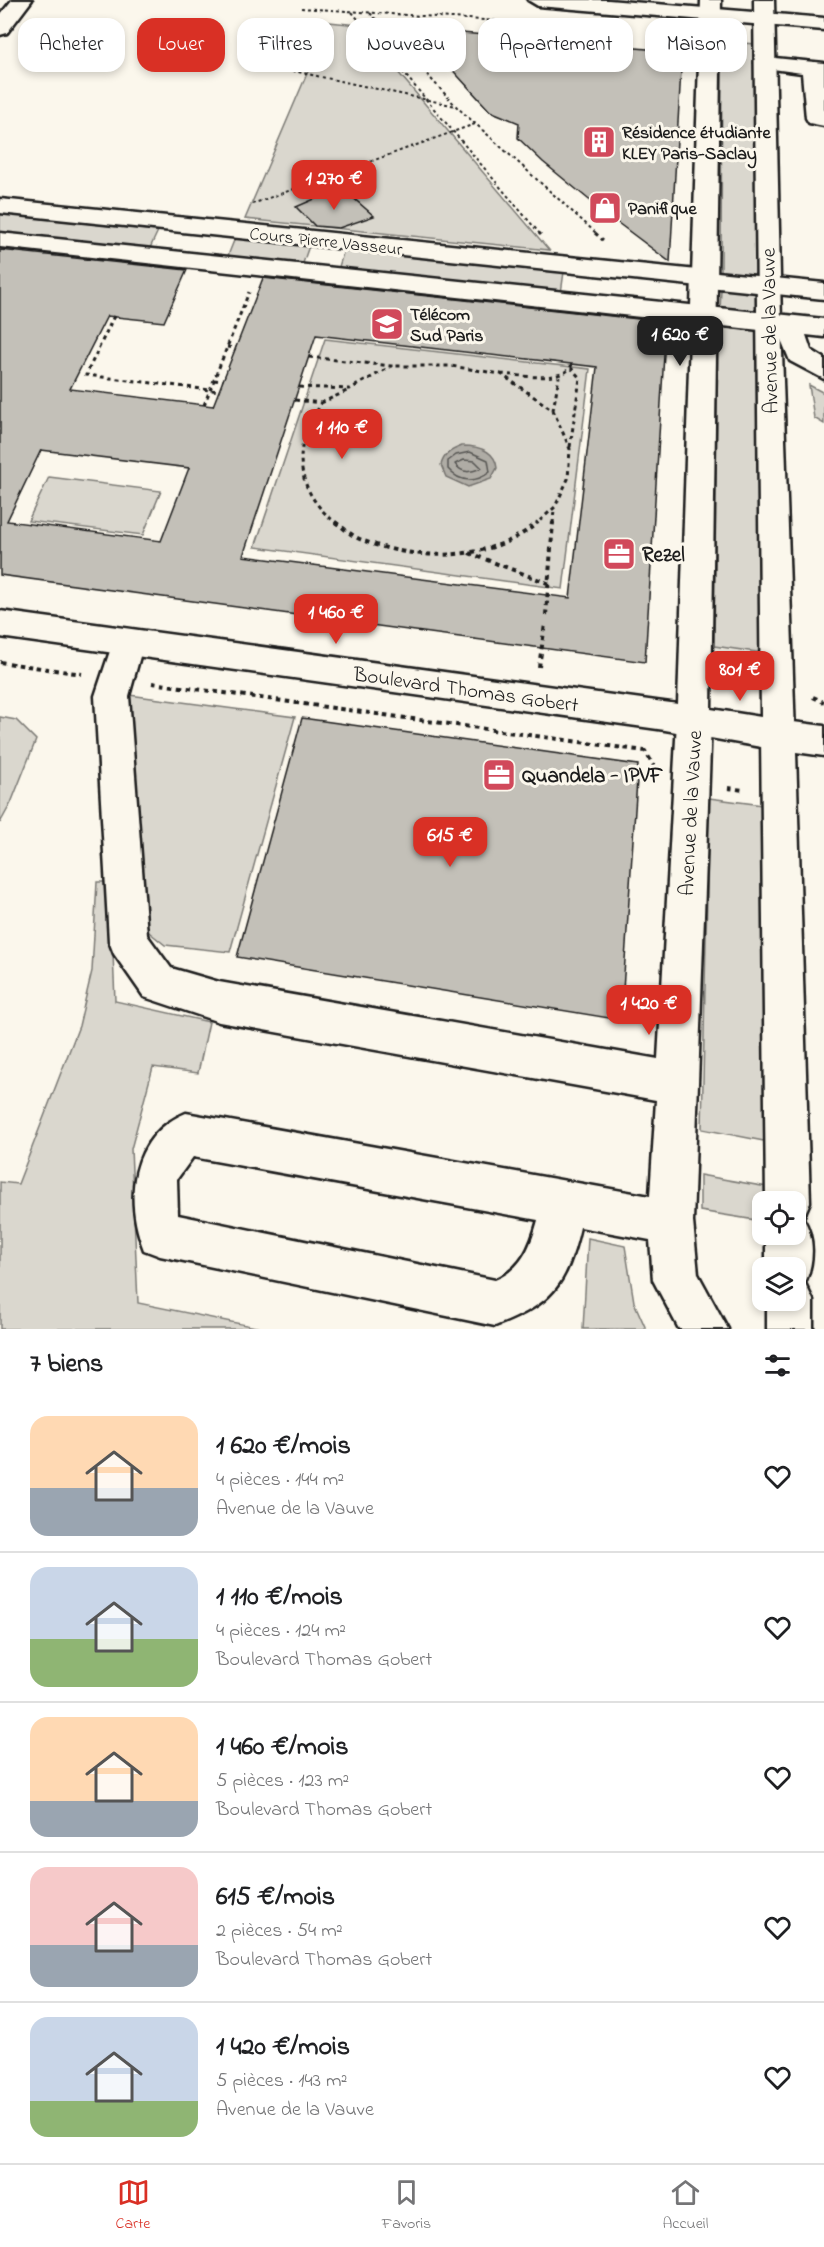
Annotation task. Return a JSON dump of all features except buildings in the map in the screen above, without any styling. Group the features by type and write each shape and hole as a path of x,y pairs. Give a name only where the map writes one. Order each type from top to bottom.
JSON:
{"street":[{"path":"0,29 22,0"},
{"path":"538,0 764,10 824,24"},
{"path":"673,0 711,8"},
{"name":"Avenue de la Vauve","path":"705,1329 676,1280 671,1222 694,721 711,8"},
{"path":"764,10 795,34 824,41"},
{"name":"Avenue de la Vauve","path":"764,10 768,286 778,323 778,735 788,1191"},
{"path":"765,63 818,68 817,118 824,119"},
{"name":"Cours Pierre Vasseur","path":"0,206 704,280"},
{"path":"0,240 824,328"},
{"path":"704,280 824,291"},
{"path":"778,323 799,355 824,370"},
{"name":"Boulevard Thomas Gobert","path":"0,624 824,741"},
{"path":"128,642 112,696 128,941 158,983 219,1002 677,1083"},
{"path":"564,1202 553,1246 536,1281 516,1298 495,1304 160,1234 153,1209 153,1183 160,1160 186,1134 564,1202 671,1222"},
{"path":"790,1311 790,1329"}],"path":[{"path":"301,8 478,20"},
{"path":"352,11 548,244"},
{"path":"370,13 475,124 613,249 653,275"},
{"path":"298,72 457,107"},
{"path":"245,206 475,124"},
{"path":"204,405 250,289"},
{"path":"114,316 86,375 219,391"},
{"path":"227,347 236,348"},
{"path":"309,357 391,366 451,366 501,374 559,377"},
{"path":"295,400 321,404 391,366"},
{"path":"546,615 555,507 568,479 580,378 571,366 559,377 553,410"},
{"path":"501,374 553,410 570,450"},
{"path":"214,380 223,381"},
{"path":"299,387 350,389"},
{"path":"321,404 302,446 303,481 322,513 361,540 414,554 469,553 522,536 555,507"},
{"path":"469,553 550,584"},
{"path":"539,668 545,624"},
{"path":"0,662 645,751 656,769"},
{"path":"727,788 750,791"}],"shaded area":[{"path":"334,23 346,24 346,72 398,72 549,250 245,219 308,72 334,72"},
{"path":"747,43 758,44 759,277 721,273 722,72 747,72"},
{"path":"0,214 158,231 149,250 0,234"},
{"path":"235,238 309,246 302,266 227,258"},
{"path":"344,250 564,272 561,293 338,270"},
{"path":"721,289 758,293 760,315 720,311"},
{"path":"718,327 757,331 763,653 714,646"},
{"path":"325,339 590,369 563,589 255,547"},
{"path":"809,385 824,393 824,424 814,418"},
{"path":"49,477 161,491 143,535 28,521"},
{"path":"129,695 295,717 230,952 165,945 140,925"},
{"path":"0,717 16,720 36,740 11,803 0,823"},
{"path":"709,798 762,805 769,1142 702,1129"},
{"path":"97,882 110,882 115,1001 209,1022 198,1073 153,1067 131,1149 138,1303 266,1329 0,1329 0,1182 18,1184 79,1026 92,971"},
{"path":"700,1175 767,1187 767,1191 752,1191 752,1219 700,1211"},
{"path":"588,1238 625,1246 634,1302 646,1329 583,1329"}],"water":[{"path":"462,446 479,448 493,457 497,468 491,479 468,487 446,477 441,465 442,461 448,453"}],"place":[{"name":"Résidence étudiante KLEY Paris-Saclay","path":"599,142"},
{"name":"Panifique","path":"605,208"},
{"name":"Télécom Sud Paris","path":"387,324"},
{"name":"Rezel","path":"619,554"},
{"name":"Quandela - IPVF","path":"499,775"}]}
